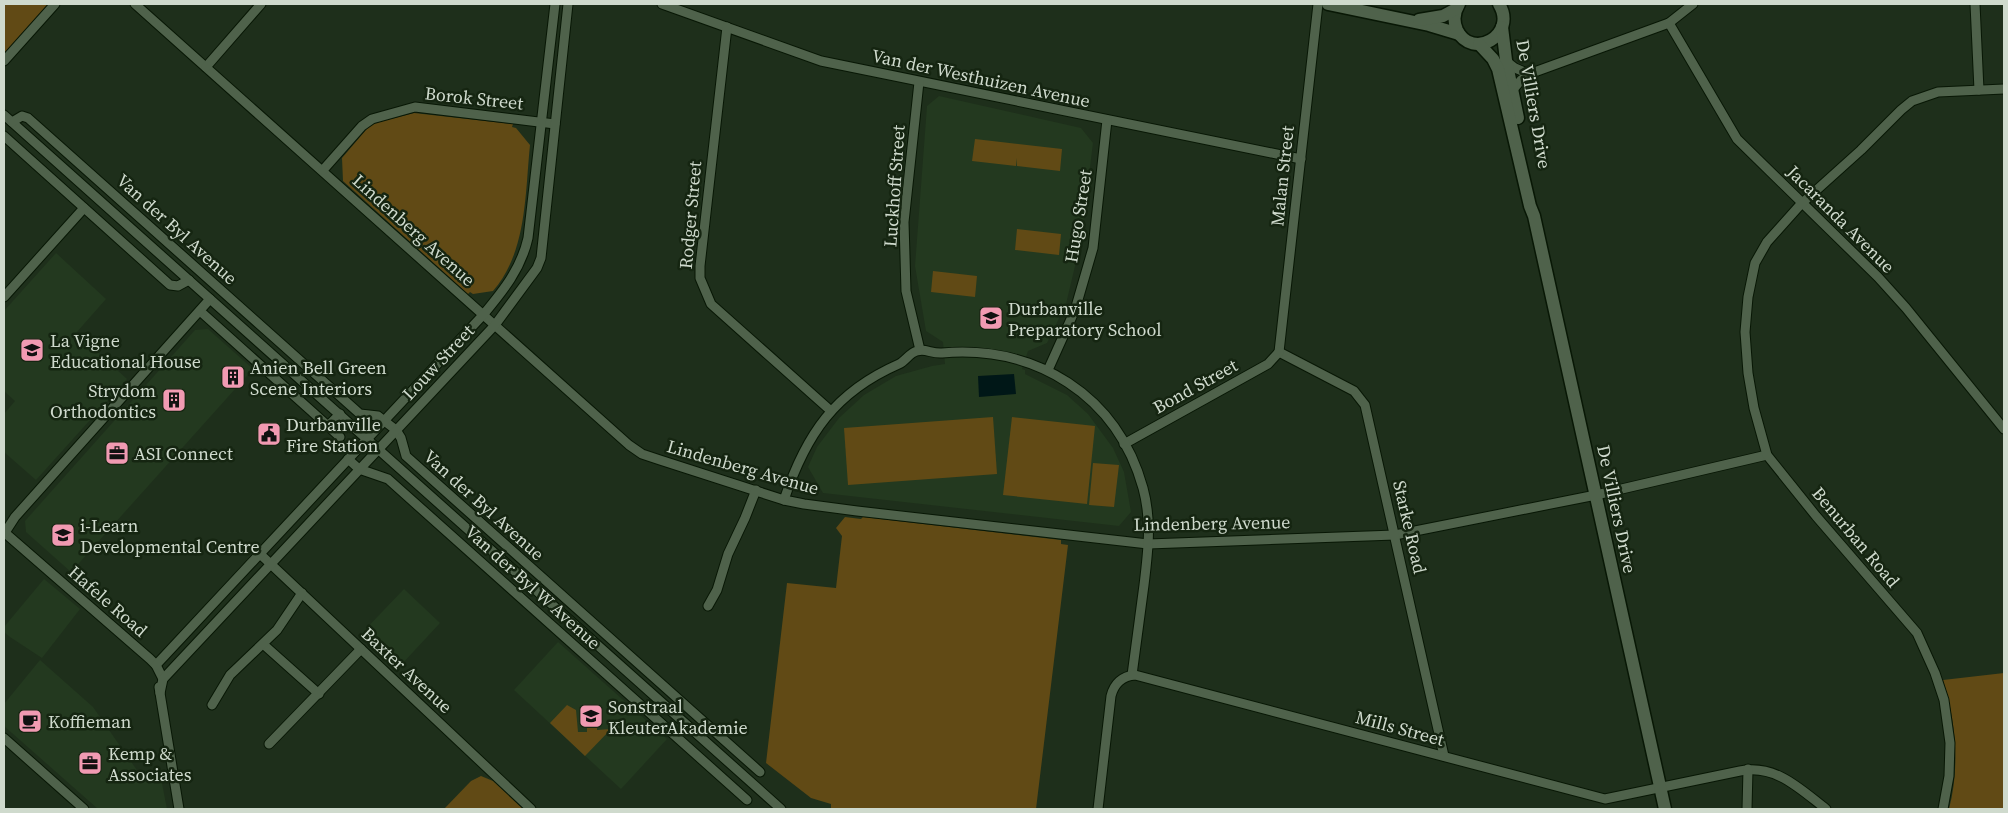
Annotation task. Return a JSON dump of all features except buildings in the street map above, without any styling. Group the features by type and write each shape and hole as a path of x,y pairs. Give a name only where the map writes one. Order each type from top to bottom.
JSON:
{"street":[{"path":"4,61 55,4"},
{"name":"Lindenberg Avenue","path":"135,4 629,445 642,454 784,500 821,507 1148,544 1395,536 1596,495"},
{"path":"206,66 261,4"},
{"name":"Louw Street","path":"156,665 484,315 514,275 526,247 555,4"},
{"name":"Louw Street","path":"163,679 495,326 540,262 568,4"},
{"name":"Van der Westhuizen Avenue","path":"662,4 821,61 1301,159"},
{"name":"Malan Street","path":"1279,352 1318,4"},
{"path":"1328,4 1409,21 1459,34 1471,42 1479,44 1493,39 1502,27"},
{"name":"De Villiers Drive","path":"1499,4 1503,12 1502,27 1506,60 1531,190 1534,216 1665,809"},
{"path":"1512,91 1521,80 1530,74 1669,23 1693,4"},
{"path":"1975,4 1978,90"},
{"path":"1409,21 1443,16 1458,6"},
{"path":"1458,6 1454,18 1459,34"},
{"name":"Jacaranda Avenue","path":"1669,23 1732,132 1801,204 1878,277 1906,308 2004,429"},
{"name":"Rodger Street","path":"727,28 700,278 711,304 831,411"},
{"name":"De Villiers Drive","path":"1479,44 1493,59 1498,68 1530,206 1534,216"},
{"path":"1506,60 1515,68 1530,74"},
{"name":"Luckhoff Street","path":"919,82 904,222 906,291 920,350"},
{"path":"1596,495 1767,455 1754,408 1748,373 1745,332 1752,272 1761,251 1801,204 1912,101 1938,92 2004,89"},
{"name":"Borok Street","path":"323,170 362,126 372,119 392,112 415,108 555,124"},
{"name":"Van der Byl Avenue","path":"4,114 782,809"},
{"name":"Van der Byl Avenue","path":"12,122 22,116 28,118 360,414 378,416 386,421 396,430 401,438 406,456 760,772"},
{"name":"Hugo Street","path":"1048,370 1075,310 1093,248 1107,120"},
{"name":"Van der Byl Avenue","path":"4,136 170,285 178,286 189,280"},
{"path":"4,297 84,208"},
{"path":"4,533 15,517 210,299"},
{"path":"200,311 340,437"},
{"path":"784,500 807,443 831,411 864,382 902,363 911,353 920,350 932,354 969,351 996,354 1025,361 1048,370 1074,386 1097,407 1124,444 1143,488 1148,519 1148,544 1132,675 1118,683 1111,696 1098,809"},
{"name":"Bond Street","path":"1124,444 1268,364 1279,352"},
{"name":"Starke Road","path":"1279,352 1350,388 1360,398 1366,410 1444,756"},
{"path":"328,426 340,414"},
{"name":"Benurban Road","path":"1767,455 1816,516 1917,633 1924,646 1940,686 1949,728 1950,776 1943,809"},
{"name":"Van der Byl W Avenue","path":"348,459 359,469 388,480 747,800"},
{"path":"708,606 717,590 728,554 756,490"},
{"name":"Hafele Road","path":"4,533 156,665 163,679"},
{"name":"Baxter Avenue","path":"260,554 531,809"},
{"path":"212,705 230,675 277,630 302,594"},
{"path":"263,644 319,694"},
{"path":"269,744 361,650"},
{"path":"156,665 179,809"},
{"name":"Mills Street","path":"1132,675 1605,799 1748,769"},
{"path":"160,693 163,679"},
{"path":"690,749 698,735"},
{"path":"4,738 84,809"},
{"path":"1748,809 1748,769 1763,770 1777,774 1826,809"}],"shaded area":[{"path":"4,4 50,4 4,55"},
{"name":"Durbanville Preparatory School","path":"939,96 1081,128 1093,143 1081,241 1066,304 1047,343 1028,351 1022,369 1025,370 1025,374 1067,395 1088,414 1113,448 1124,472 1131,512 1119,526 823,493 808,467 817,447 839,418 864,395 896,376 945,364 943,342 926,331 915,266 927,106"},
{"path":"414,113 513,124 512,127 516,128 530,145 525,202 518,241 504,276 493,291 473,294 470,292 468,294 343,181 342,158 371,124"},
{"path":"975,139 1062,149 1060,171 1017,166 1017,158 1016,166 972,161"},
{"path":"1017,229 1061,234 1059,255 1015,250"},
{"name":"La Vigne Educational House","path":"56,253 106,299 76,333 127,379 36,480 4,452 4,414 15,401 4,391 4,311"},
{"path":"933,271 977,276 975,297 931,292"},
{"path":"208,329 253,369 71,572 26,532 25,521 195,330"},
{"path":"1014,374 1016,394 979,397 978,376"},
{"path":"993,417 997,474 848,485 844,428"},
{"path":"1012,417 1095,426 1087,504 1003,495"},
{"path":"1093,463 1119,465 1114,507 1089,505"},
{"path":"845,517 861,519 863,517 1061,540 1061,544 1068,545 1036,809 831,809 831,804 811,798 766,763 787,583 836,588 842,536 836,528"},
{"path":"44,579 80,609 42,658 10,637 4,632 4,627"},
{"path":"404,589 440,623 401,665 389,654 385,658 360,635"},
{"path":"558,642 667,739 621,789 514,690"},
{"path":"40,660 93,707 141,776 160,773 167,809 98,809 4,726 4,704"},
{"path":"2004,673 2004,809 1949,809 1955,777 1955,744 1951,712 1943,680"},
{"path":"567,705 576,710 578,732 587,732 587,723 597,723 597,730 611,729 585,756 550,723"},
{"path":"481,776 493,781 523,809 444,809 471,781"}],"place":[{"name":"Durbanville Preparatory School","path":"991,318"},
{"name":"La Vigne Educational House","path":"32,350"},
{"name":"Anien Bell Green Scene Interiors","path":"233,377"},
{"name":"Strydom Orthodontics","path":"174,400"},
{"name":"Durbanville Fire Station","path":"269,434"},
{"name":"ASI Connect","path":"117,453"},
{"name":"i-Learn Developmental Centre","path":"63,535"},
{"name":"Sonstraal KleuterAkademie","path":"591,716"},
{"name":"Koffieman","path":"30,721"},
{"name":"Kemp & Associates","path":"90,763"}]}
